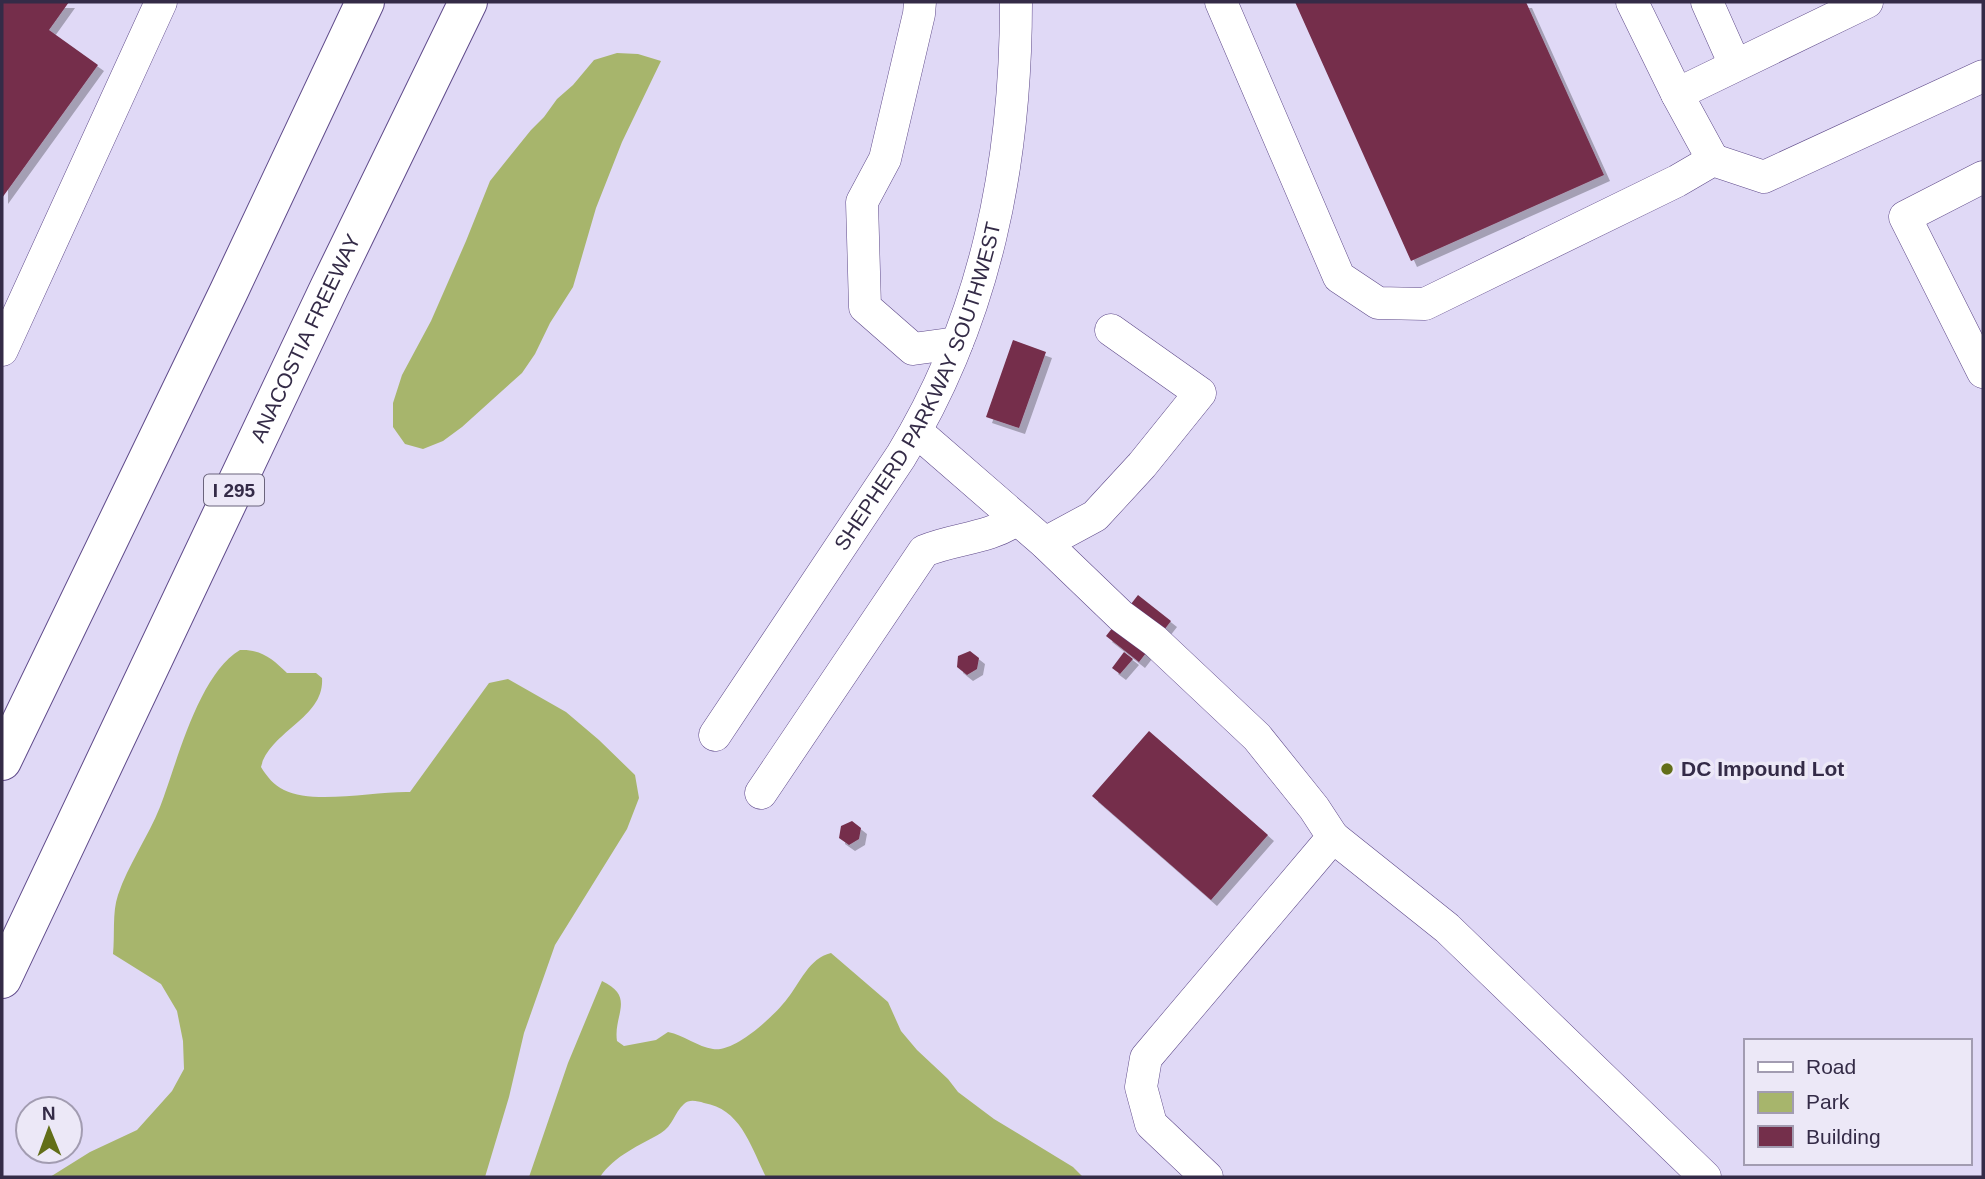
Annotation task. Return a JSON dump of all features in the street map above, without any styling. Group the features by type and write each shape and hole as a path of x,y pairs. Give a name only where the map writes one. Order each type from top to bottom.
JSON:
{"highway":[{"path":"2,761 10,735 229,291 365,2"},
{"name":"ANACOSTIA FREEWAY","path":"2,979 329,288 468,2"}],"street":[{"path":"2,350 161,2"},
{"path":"920,2 886,159 862,202 866,307 913,349 957,343"},
{"name":"SHEPHERD PARKWAY SOUTHWEST","path":"715,735 916,431 957,343 983,266 1003,181 1014,94 1016,2"},
{"path":"1221,2 1339,277 1378,303 1424,304 1677,181 1713,160"},
{"path":"1632,2 1713,160 1764,177 1983,76"},
{"path":"1707,2 1735,65"},
{"path":"1677,94 1867,2"},
{"path":"1983,177 1905,217 1983,372"},
{"path":"1045,543 1095,516 1142,465 1200,393 1111,330"},
{"path":"916,431 1045,543 1121,615 1155,641 1257,737 1314,808 1333,837 1447,928 1705,1177"},
{"path":"761,793 924,551 944,542 1002,529 1016,520"},
{"path":"1208,1177 1151,1124 1141,1087 1146,1058 1333,837"}],"green space":[{"path":"617,53 638,54 661,61 622,142 596,208 573,287 522,373 443,441 423,449 405,444 393,427 393,403 402,375 431,321 490,181 557,99 594,60"},
{"path":"240,650 254,651 277,663 287,673 316,673 322,678 321,692 315,704 266,754 261,767 277,786 296,794 328,797 410,792 489,683 508,679 566,712 635,775 639,798 627,829 555,945 524,1033 509,1097 485,1177 50,1177 69,1165 84,1165 84,1156 137,1130 172,1091 184,1069 183,1041 177,1011 161,984 113,954 115,909 122,884 160,807 191,721 212,679 225,662"},
{"path":"831,953 888,1002 901,1031 958,1092 994,1119 1073,1167 1083,1177 766,1177 750,1142 736,1121 717,1107 688,1101 665,1130 620,1157 600,1177 529,1177 568,1063 602,981 618,993 621,1000 617,1041 624,1046 656,1040 668,1032 707,1048 722,1049 743,1039 764,1023 787,999 811,966"}],"building":[{"path":"2,2 69,2 49,30 98,65 2,198"},
{"path":"1295,2 1526,2 1604,175 1411,261"},
{"path":"1013,340 1046,352 1019,428 986,417"},
{"path":"1138,595 1171,621 1139,662 1106,636"},
{"path":"970,651 979,658 977,669 967,675 957,667 958,656"},
{"path":"1124,652 1133,659 1120,674 1112,668"},
{"path":"1149,731 1268,835 1211,900 1092,796"},
{"path":"852,821 861,828 859,839 849,845 839,838 841,826"}],"place":[{"name":"DC Impound Lot","path":"1667,769"}]}
